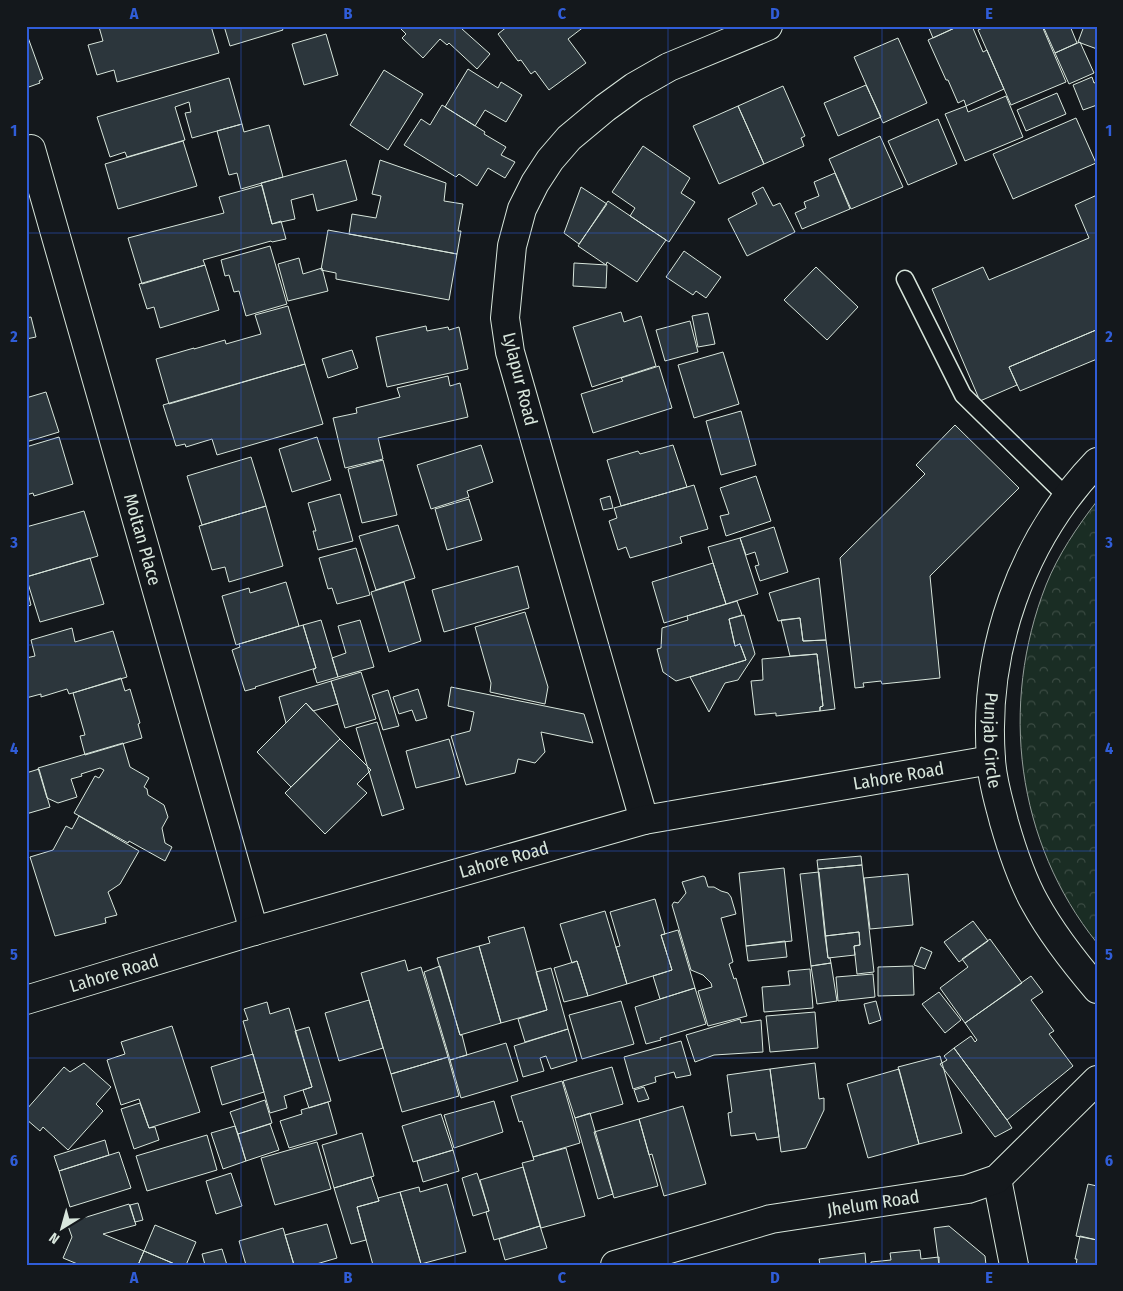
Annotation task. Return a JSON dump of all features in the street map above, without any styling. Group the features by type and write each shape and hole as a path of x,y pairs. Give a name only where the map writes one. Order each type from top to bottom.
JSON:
{"street":[{"name":"Lylapur Road","path":"644,820 510,352 505,318 512,246 522,209 535,183 550,160 569,138 634,87 669,67 768,26"},
{"name":"Moltan Place","path":"31,149 254,931"},
{"name":"Punjab Circle","path":"1097,462 1082,478 1051,519 1026,564 1008,613 995,663 991,715 991,760 997,795 1012,850 1034,903 1065,951 1097,989"},
{"name":"Lahore Road","path":"26,1000 254,931 644,820 991,760"},
{"name":"Jhelum Road","path":"615,1265 771,1219 968,1188 997,1179 1097,1080"},
{"path":"997,1179 1014,1265"}],"lane":[{"path":"905,279 963,395 1067,497"}],"green space":[{"path":"1097,501 1097,943 1070,904 1048,861 1033,817 1024,771 1020,724 1023,677 1031,631 1046,585 1068,542"}],"building":[{"path":"211,26 219,53 117,82 114,70 97,75 88,45 103,41 99,27"},
{"path":"224,26 281,26 283,30 230,46"},
{"path":"404,26 463,26 462,29 490,54 477,69 449,43 447,45 440,39 423,58 402,38 406,34 401,29"},
{"path":"508,26 585,26 568,39 586,63 549,90 535,71 531,74 521,60 518,61 498,34"},
{"path":"928,26 959,26 933,38"},
{"path":"959,26 972,26 983,52 987,50 1004,89 966,106 964,100 958,103 928,40"},
{"path":"987,26 1042,26 1066,82 1011,105 978,30"},
{"path":"1043,26 1070,26 1077,43 1055,53"},
{"path":"1084,26 1097,29 1097,49 1078,42"},
{"path":"26,32 43,79 39,81 40,83 26,88"},
{"path":"326,34 338,75 304,85 292,44"},
{"path":"898,38 927,103 883,123 854,57"},
{"path":"1080,42 1094,73 1069,84 1055,53"},
{"path":"468,69 498,88 501,82 522,95 506,122 485,110 475,126 445,107"},
{"path":"384,70 423,94 388,150 350,125"},
{"path":"1092,77 1094,83 1097,82 1097,105 1083,110 1073,85"},
{"path":"229,78 242,124 192,138 185,113 191,112 189,102 175,107 185,140 127,157 125,152 110,157 97,117"},
{"path":"866,85 881,117 838,136 824,103"},
{"path":"783,86 805,136 801,138 804,146 764,164 738,106"},
{"path":"1057,93 1066,114 1026,131 1017,110"},
{"path":"1006,96 1023,137 965,161 945,114 966,106 968,112"},
{"path":"442,105 506,147 501,155 515,162 505,178 488,168 477,186 459,174 456,177 404,145 421,119 430,125"},
{"path":"738,106 764,164 719,184 693,126"},
{"path":"1076,118 1096,163 1013,199 993,154"},
{"path":"938,119 957,164 908,185 888,141"},
{"path":"242,124 244,132 269,125 283,177 241,189 237,173 229,175 217,131"},
{"path":"880,136 903,187 851,209 829,159"},
{"path":"183,141 197,186 118,209 105,164"},
{"path":"643,146 690,178 681,193 695,202 669,242 630,216 635,208 612,192"},
{"path":"346,160 357,200 317,211 313,194 291,200 295,219 272,224 261,183"},
{"path":"380,160 446,183 444,201 463,204 458,231 461,231 457,254 349,234 352,214 376,218 381,196 372,194"},
{"path":"835,173 850,209 802,229 795,213 806,208 804,202 819,196 814,182"},
{"path":"262,185 272,224 281,221 286,239 271,241 203,260 205,265 142,284 128,238 224,213 219,197"},
{"path":"581,187 607,204 579,244 564,233"},
{"path":"763,187 773,206 780,203 795,232 747,256 728,219 757,204 752,193"},
{"path":"1097,195 1097,331 1009,367 1017,385 980,401 932,289 983,267 989,280 1089,238 1075,205"},
{"path":"608,201 666,240 637,282 607,262 606,265 578,246"},
{"path":"328,230 457,254 449,300 336,279 336,273 321,270"},
{"path":"270,246 287,304 246,316 239,291 234,292 229,275 225,276 221,260"},
{"path":"684,251 721,277 706,298 696,291 693,295 666,277"},
{"path":"299,258 303,274 322,268 328,291 288,301 278,264"},
{"path":"574,263 607,265 606,288 573,286"},
{"path":"205,265 219,310 160,328 154,307 147,309 139,284"},
{"path":"816,267 858,307 827,340 784,300"},
{"path":"288,306 305,364 169,404 156,359 225,340 226,344 261,334 255,315"},
{"path":"621,312 624,322 641,316 656,366 592,387 573,327"},
{"path":"708,313 715,344 698,347 692,316"},
{"path":"31,317 36,337 26,339 26,318"},
{"path":"690,321 698,352 665,361 656,330"},
{"path":"426,326 427,331 448,327 449,330 459,327 468,369 387,387 376,337"},
{"path":"1096,330 1097,359 1020,391 1009,367"},
{"path":"352,350 358,368 328,378 322,359"},
{"path":"723,352 739,404 694,418 678,365"},
{"path":"305,364 323,424 217,455 212,439 186,447 185,444 176,446 163,405"},
{"path":"659,366 672,408 593,433 581,394 623,381 621,378"},
{"path":"448,376 450,386 460,383 468,417 378,438 383,459 345,468 333,418 357,413 356,408 400,397 397,388"},
{"path":"46,392 59,432 26,442 26,398"},
{"path":"741,411 756,465 721,475 706,421"},
{"path":"955,425 1019,488 930,576 940,678 882,684 881,681 863,683 864,687 855,688 840,558 925,474 916,465"},
{"path":"59,437 73,484 34,496 33,493 26,495 26,447"},
{"path":"317,437 331,480 292,492 279,449"},
{"path":"481,445 493,482 467,491 469,497 431,509 417,465"},
{"path":"673,445 687,487 621,506 607,460 638,451 640,454"},
{"path":"251,457 266,506 202,525 187,476"},
{"path":"383,460 397,515 362,523 348,469"},
{"path":"756,476 771,521 726,536 720,516 729,514 720,488"},
{"path":"694,485 708,529 680,537 682,543 630,558 626,547 618,550 609,521 617,518 614,508"},
{"path":"340,494 353,541 318,550 313,531 316,531 308,503"},
{"path":"610,496 613,508 603,510 600,499"},
{"path":"469,499 482,540 447,550 435,509"},
{"path":"266,506 283,566 229,582 225,567 212,570 199,526"},
{"path":"84,511 98,556 26,577 26,527"},
{"path":"398,525 415,578 376,590 359,536"},
{"path":"774,527 788,572 760,581 755,566 759,565 755,552 746,555 740,538"},
{"path":"740,538 758,594 726,604 708,547"},
{"path":"356,548 370,595 337,604 332,588 328,589 319,558"},
{"path":"90,558 104,604 40,622 26,577"},
{"path":"713,563 726,604 664,623 652,582"},
{"path":"518,566 529,608 444,632 432,590"},
{"path":"819,578 826,640 803,641 800,618 778,621 769,593"},
{"path":"286,582 299,626 236,645 222,596 249,588 250,593"},
{"path":"404,582 421,641 389,652 371,592"},
{"path":"26,584 31,605 26,607"},
{"path":"737,601 742,615 729,619 735,646 740,644 746,660 676,681 663,672 657,649 661,648 662,628 688,620 687,616"},
{"path":"525,612 548,687 545,704 490,692 491,683 475,627"},
{"path":"744,615 755,654 738,680 725,683 709,712 690,677 746,660 740,644 735,646 729,619"},
{"path":"800,618 803,641 826,640 835,709 820,711 820,707 823,706 817,654 790,656 781,620"},
{"path":"321,620 338,677 317,683 313,670 316,668 303,625"},
{"path":"360,620 374,667 338,677 332,658 346,653 338,626"},
{"path":"303,625 316,668 245,691 232,650 240,647 239,644"},
{"path":"72,628 75,642 113,631 127,677 69,694 67,689 41,697 41,694 26,698 26,658 35,656 31,640"},
{"path":"817,654 823,706 820,707 820,711 776,716 776,713 755,715 751,681 763,680 762,659"},
{"path":"361,672 376,719 345,728 331,681"},
{"path":"121,678 125,691 130,689 140,723 138,724 142,738 85,755 80,736 85,735 73,693"},
{"path":"331,681 338,704 313,711 306,703 286,723 279,697"},
{"path":"451,687 584,714 593,743 541,732 545,752 535,763 518,759 515,773 466,785 451,736 470,731 474,712 448,706"},
{"path":"418,689 427,718 416,721 412,710 399,714 393,697"},
{"path":"388,690 399,726 383,730 372,695"},
{"path":"306,703 340,739 291,787 257,752"},
{"path":"377,722 404,809 382,816 356,728"},
{"path":"340,739 371,770 357,784 367,793 325,834 285,793"},
{"path":"449,739 460,777 416,788 406,751"},
{"path":"123,743 130,767 149,778 144,787 147,789 148,795 164,805 168,817 162,828 165,843 172,847 165,861 74,813 95,776 99,778 104,770 100,768 71,779 77,797 58,803 47,798 38,768"},
{"path":"39,769 50,807 26,814 26,773"},
{"path":"79,816 139,851 120,884 108,892 117,915 105,918 106,923 55,936 30,857 53,850 66,826 72,829"},
{"path":"861,856 862,865 818,869 817,860"},
{"path":"862,865 874,972 857,974 854,946 860,945 859,932 825,936 818,869"},
{"path":"784,868 792,941 746,946 739,873"},
{"path":"819,872 828,958 830,958 831,963 811,966 800,874"},
{"path":"908,874 913,925 870,929 864,878"},
{"path":"703,876 708,887 714,887 728,893 731,897 736,914 721,918 733,962 729,964 734,979 736,978 747,1016 708,1026 698,991 712,987 711,983 703,975 691,970 672,905 674,902 678,903 686,893 682,882"},
{"path":"655,899 665,934 661,935 672,970 627,984 616,947 620,946 610,912"},
{"path":"605,911 627,984 588,996 577,961 572,963 560,924"},
{"path":"973,921 988,941 959,962 944,942"},
{"path":"524,927 547,1010 501,1023 479,946 490,943 488,937"},
{"path":"678,930 695,988 660,999 653,976 672,970 661,935"},
{"path":"859,932 860,945 854,946 855,955 828,958 825,936"},
{"path":"990,939 1022,983 965,1023 940,988 968,967 962,959"},
{"path":"785,941 787,957 748,961 746,946"},
{"path":"479,946 501,1023 460,1035 437,958"},
{"path":"921,947 932,952 925,969 914,965"},
{"path":"405,960 408,971 421,967 448,1057 391,1074 361,973"},
{"path":"577,961 588,996 564,1002 554,968"},
{"path":"831,963 837,1001 817,1004 811,966"},
{"path":"440,966 467,1055 450,1060 424,972"},
{"path":"913,966 914,995 878,996 878,967"},
{"path":"551,968 568,1029 525,1042 518,1019 547,1010 536,972"},
{"path":"810,969 813,1008 764,1012 762,987 790,985 788,971"},
{"path":"873,974 875,997 838,1001 836,977"},
{"path":"1031,976 1043,992 1031,1000 1054,1031 1049,1034 1073,1066 1007,1120 954,1048 971,1036 975,1042 977,1040 965,1023"},
{"path":"695,988 706,1024 646,1044 635,1007"},
{"path":"939,992 961,1020 945,1033 922,1004"},
{"path":"369,1000 383,1048 339,1061 325,1013"},
{"path":"621,1001 634,1044 582,1059 569,1015"},
{"path":"876,1001 881,1020 869,1024 864,1004"},
{"path":"267,1002 270,1014 289,1008 312,1087 284,1096 287,1108 270,1113 243,1021 248,1020 244,1009"},
{"path":"815,1012 818,1048 770,1052 766,1016"},
{"path":"740,1019 741,1023 761,1020 763,1052 714,1055 695,1062 686,1035"},
{"path":"172,1026 200,1112 149,1128 139,1099 121,1105 107,1060 125,1054 121,1042"},
{"path":"309,1027 331,1101 309,1108 303,1090 312,1087 295,1031"},
{"path":"568,1029 577,1061 551,1069 546,1056 540,1058 544,1071 523,1077 514,1046"},
{"path":"681,1041 691,1075 676,1078 674,1072 655,1077 656,1082 633,1089 624,1057"},
{"path":"506,1043 518,1081 461,1098 450,1060"},
{"path":"954,1048 1012,1128 995,1137 940,1064 947,1060 944,1056"},
{"path":"253,1054 264,1092 222,1105 211,1067"},
{"path":"940,1056 962,1133 919,1144 898,1067"},
{"path":"448,1057 459,1096 402,1112 391,1074"},
{"path":"84,1063 111,1087 96,1104 103,1111 68,1150 43,1127 40,1131 26,1119 26,1110 64,1067 70,1072"},
{"path":"815,1063 819,1099 824,1098 824,1110 806,1148 781,1152 770,1069"},
{"path":"612,1067 623,1104 575,1118 563,1081"},
{"path":"770,1069 779,1137 757,1140 755,1133 731,1136 728,1113 732,1112 727,1075"},
{"path":"899,1069 919,1144 868,1158 847,1084"},
{"path":"562,1081 580,1143 533,1157 522,1121 519,1122 511,1096"},
{"path":"644,1087 649,1099 638,1102 634,1090"},
{"path":"265,1100 272,1123 238,1134 230,1112"},
{"path":"494,1101 503,1132 454,1148 444,1115"},
{"path":"328,1102 337,1134 289,1148 280,1121 302,1114 301,1110"},
{"path":"140,1103 149,1128 155,1127 159,1140 134,1149 121,1109"},
{"path":"683,1106 706,1184 664,1196 652,1154 649,1155 639,1119"},
{"path":"590,1113 613,1194 598,1199 575,1118"},
{"path":"441,1114 453,1150 413,1162 402,1126"},
{"path":"639,1119 658,1186 614,1198 594,1132"},
{"path":"270,1124 279,1150 246,1161 238,1134"},
{"path":"235,1126 246,1161 223,1169 211,1133"},
{"path":"362,1133 374,1176 334,1188 322,1145"},
{"path":"207,1135 217,1170 147,1191 136,1156"},
{"path":"105,1140 109,1155 59,1171 54,1156"},
{"path":"317,1142 331,1189 275,1205 261,1158"},
{"path":"566,1148 585,1216 541,1228 522,1163 534,1160 533,1157"},
{"path":"453,1150 459,1171 423,1182 417,1161"},
{"path":"119,1152 131,1188 70,1207 59,1171"},
{"path":"523,1167 540,1226 494,1240 486,1212 489,1211 480,1180"},
{"path":"231,1173 242,1206 216,1214 206,1181"},
{"path":"477,1173 489,1211 473,1216 462,1178"},
{"path":"371,1177 379,1201 357,1207 366,1240 351,1244 334,1188"},
{"path":"447,1184 466,1252 421,1264 400,1192 419,1187 420,1192"},
{"path":"1088,1184 1097,1186 1097,1240 1076,1236"},
{"path":"400,1192 421,1264 373,1265 357,1207 379,1201 378,1198"},
{"path":"138,1203 143,1220 135,1222 130,1205"},
{"path":"129,1204 136,1225 103,1234 144,1251 138,1265 80,1265 63,1258 72,1237 67,1223"},
{"path":"327,1224 337,1258 313,1265 294,1265 285,1235"},
{"path":"155,1225 196,1242 186,1265 177,1265 144,1251"},
{"path":"540,1226 547,1248 505,1260 499,1239"},
{"path":"949,1226 985,1256 986,1265 939,1265 934,1228"},
{"path":"283,1228 294,1265 246,1265 239,1241"},
{"path":"1080,1236 1097,1240 1097,1265 1076,1265 1077,1259 1075,1259"},
{"path":"222,1249 227,1265 205,1265 202,1254"},
{"path":"920,1250 921,1259 939,1257 939,1265 871,1265 871,1262 891,1260 890,1253"},
{"path":"144,1251 177,1265 138,1265"},
{"path":"865,1253 866,1265 820,1265 819,1259"}]}
